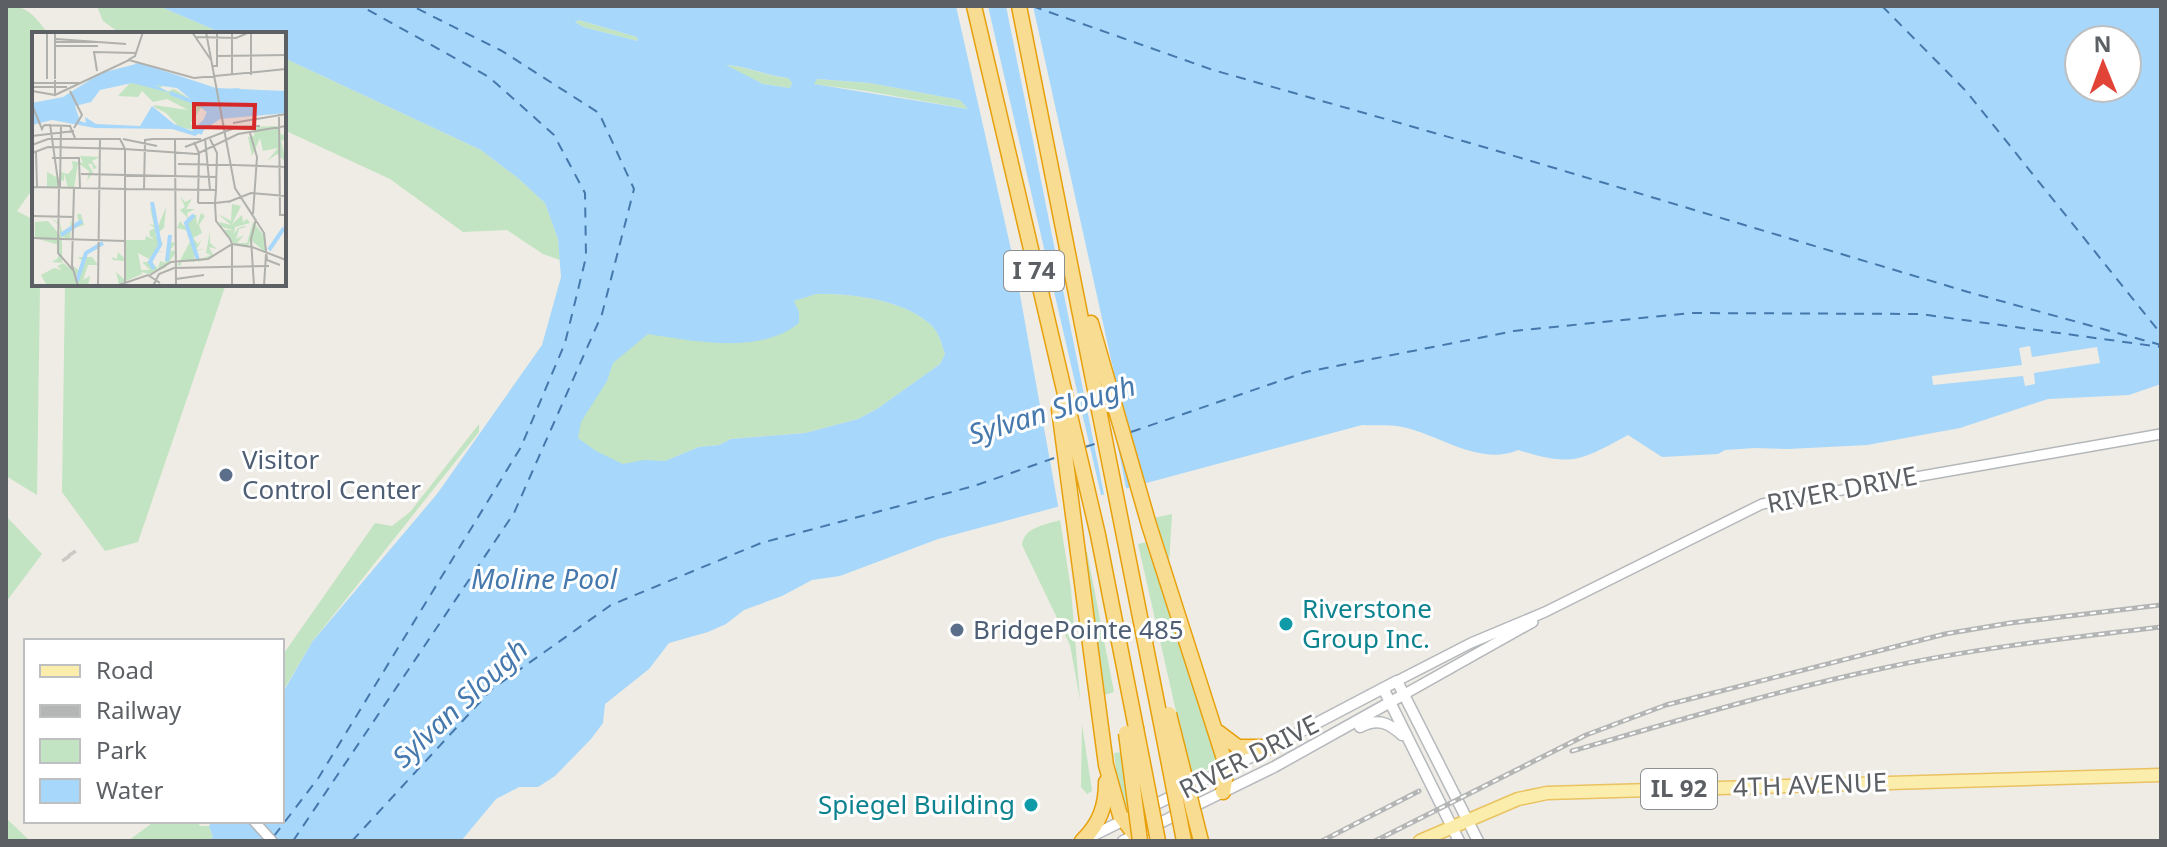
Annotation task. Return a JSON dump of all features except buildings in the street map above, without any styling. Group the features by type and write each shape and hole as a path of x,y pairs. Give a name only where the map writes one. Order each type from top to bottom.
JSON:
{"highway":[{"name":"I 74","path":"974,6 1098,535 1124,667 1131,731"},
{"name":"I 74","path":"1019,6 1123,529 1164,716"},
{"path":"1071,265 1226,769 1223,792"},
{"path":"1052,345 1106,765 1117,807 1133,839"},
{"path":"1164,716 1184,841"},
{"path":"1164,716 1201,841"},
{"path":"1214,728 1238,747 1271,747"},
{"path":"1131,731 1133,839"},
{"path":"1131,731 1158,841"},
{"path":"1082,841 1096,825 1103,810 1106,765"}],"main road":[{"name":"RIVER DRIVE","path":"1082,841 1397,681"},
{"path":"1397,681 1478,841"},
{"path":"1383,688 1455,835"},
{"name":"RIVER DRIVE","path":"1133,839 1403,695"},
{"path":"1293,756 1325,745 1373,721 1393,727 1414,754"},
{"name":"4TH AVENUE","path":"1420,841 1455,835 1469,821 1518,799 1547,793 2161,775"}],"street":[{"name":"RIVER DRIVE","path":"1397,681 1471,643 1545,612 1762,504 2161,434"},
{"name":"RIVER DRIVE","path":"1403,695 1527,626 1545,612"},
{"path":"256,823 272,841"}],"green space":[{"path":"6,6 26,10 47,32 32,32 32,193 17,211 32,219 32,286 40,286 37,495 6,476"},
{"path":"97,6 159,6 219,32 118,32 103,21"},
{"path":"579,20 637,37 638,41 583,27 575,22"},
{"path":"286,59 481,150 545,203 558,239 560,260 543,254 507,230 463,232 390,179 286,131"},
{"path":"724,65 788,78 792,83 790,88 763,84"},
{"path":"816,79 870,83 960,100 968,109 813,84"},
{"path":"65,286 225,286 138,542 105,551 62,492"},
{"path":"816,294 877,300 920,316 934,328 940,339 945,354 940,364 858,419 805,433 731,439 719,445 699,447 665,461 628,469 569,442 621,323 793,301"},
{"path":"479,424 479,432 312,642 284,690 284,653 375,523 392,526 410,512"},
{"path":"1172,514 1169,563 1167,563 1154,518"},
{"path":"6,516 42,554 6,602"},
{"path":"1060,520 1071,589 1080,700 1070,645 1022,545 1031,530"},
{"path":"1147,542 1216,758 1217,764 1191,777 1138,544"},
{"path":"1087,552 1114,692 1104,695 1083,553"},
{"path":"1082,724 1092,791 1087,794 1081,787"},
{"path":"1123,752 1131,804 1124,807 1119,794 1114,753"},
{"path":"6,818 30,841 6,841"},
{"path":"152,823 198,823 200,826 209,826 213,837 209,841 128,841"}],"water":[{"path":"159,6 2161,6 2161,384 2129,395 2048,399 1960,428 1867,445 1755,448 1725,450 1718,454 1662,457 1628,435 1586,456 1564,460 1518,450 1490,455 1407,428 1362,425 938,539 840,576 812,580 782,596 744,610 726,624 708,632 669,643 649,669 605,704 603,723 555,776 538,787 519,787 496,799 461,841 209,841 213,837 211,823 284,823 284,691 312,642 437,494 542,345 561,277 558,239 545,203 481,150 286,59 286,32 219,32","holes":["579,20 637,37 638,41 583,27 575,22","726,65 788,78 792,83 790,88 763,84","817,79 870,83 960,100 968,109 814,84","816,294 877,300 920,316 938,335 945,354 940,364 858,419 805,433 731,439 719,445 699,447 665,461 644,460 623,464 578,438 581,422 607,381 613,363 648,334 726,343 765,339 799,323 799,312 794,301"]}],"pier":[{"path":"956,6 988,6 1102,499 1059,511 1015,267"},
{"path":"1006,6 1033,6 1124,418 1116,437 1127,493 1105,499"},
{"path":"2030,346 2032,357 2097,347 2100,363 2034,373 2035,384 2025,386 2023,376 1933,385 1932,376 2022,365 2019,348"}],"ferry route":[{"path":"284,823 319,777 521,447 565,343 586,257 585,193 554,135 489,77 361,6"},
{"path":"293,841 514,513 602,314 634,189 599,113 502,51 412,6"},
{"path":"1032,6 1213,70 1491,149 1968,292 2161,345"},
{"path":"1882,6 1966,91 2161,334"},
{"path":"1131,432 1306,372 1514,331 1691,313 1920,314 2161,347"},
{"path":"1085,447 1098,443"},
{"path":"352,841 492,689 611,605 761,543 974,486 1060,456"},
{"path":"274,836 284,823"}],"railway":[{"path":"1375,841 1586,735 1666,705 1945,634 2161,605"},
{"path":"1572,751 1767,696 1884,668 1987,649 2161,627"},
{"path":"1322,841 1419,791"}],"place":[{"name":"Visitor Control Center","path":"226,475"},
{"name":"Riverstone Group Inc.","path":"1286,624"},
{"name":"BridgePointe 485","path":"957,630"},
{"name":"Spiegel Building","path":"1031,805"}],"water label":[{"name":"Sylvan Slough","path":"1052,410"},
{"name":"Moline Pool","path":"544,579"},
{"name":"Sylvan Slough","path":"460,703"}]}
